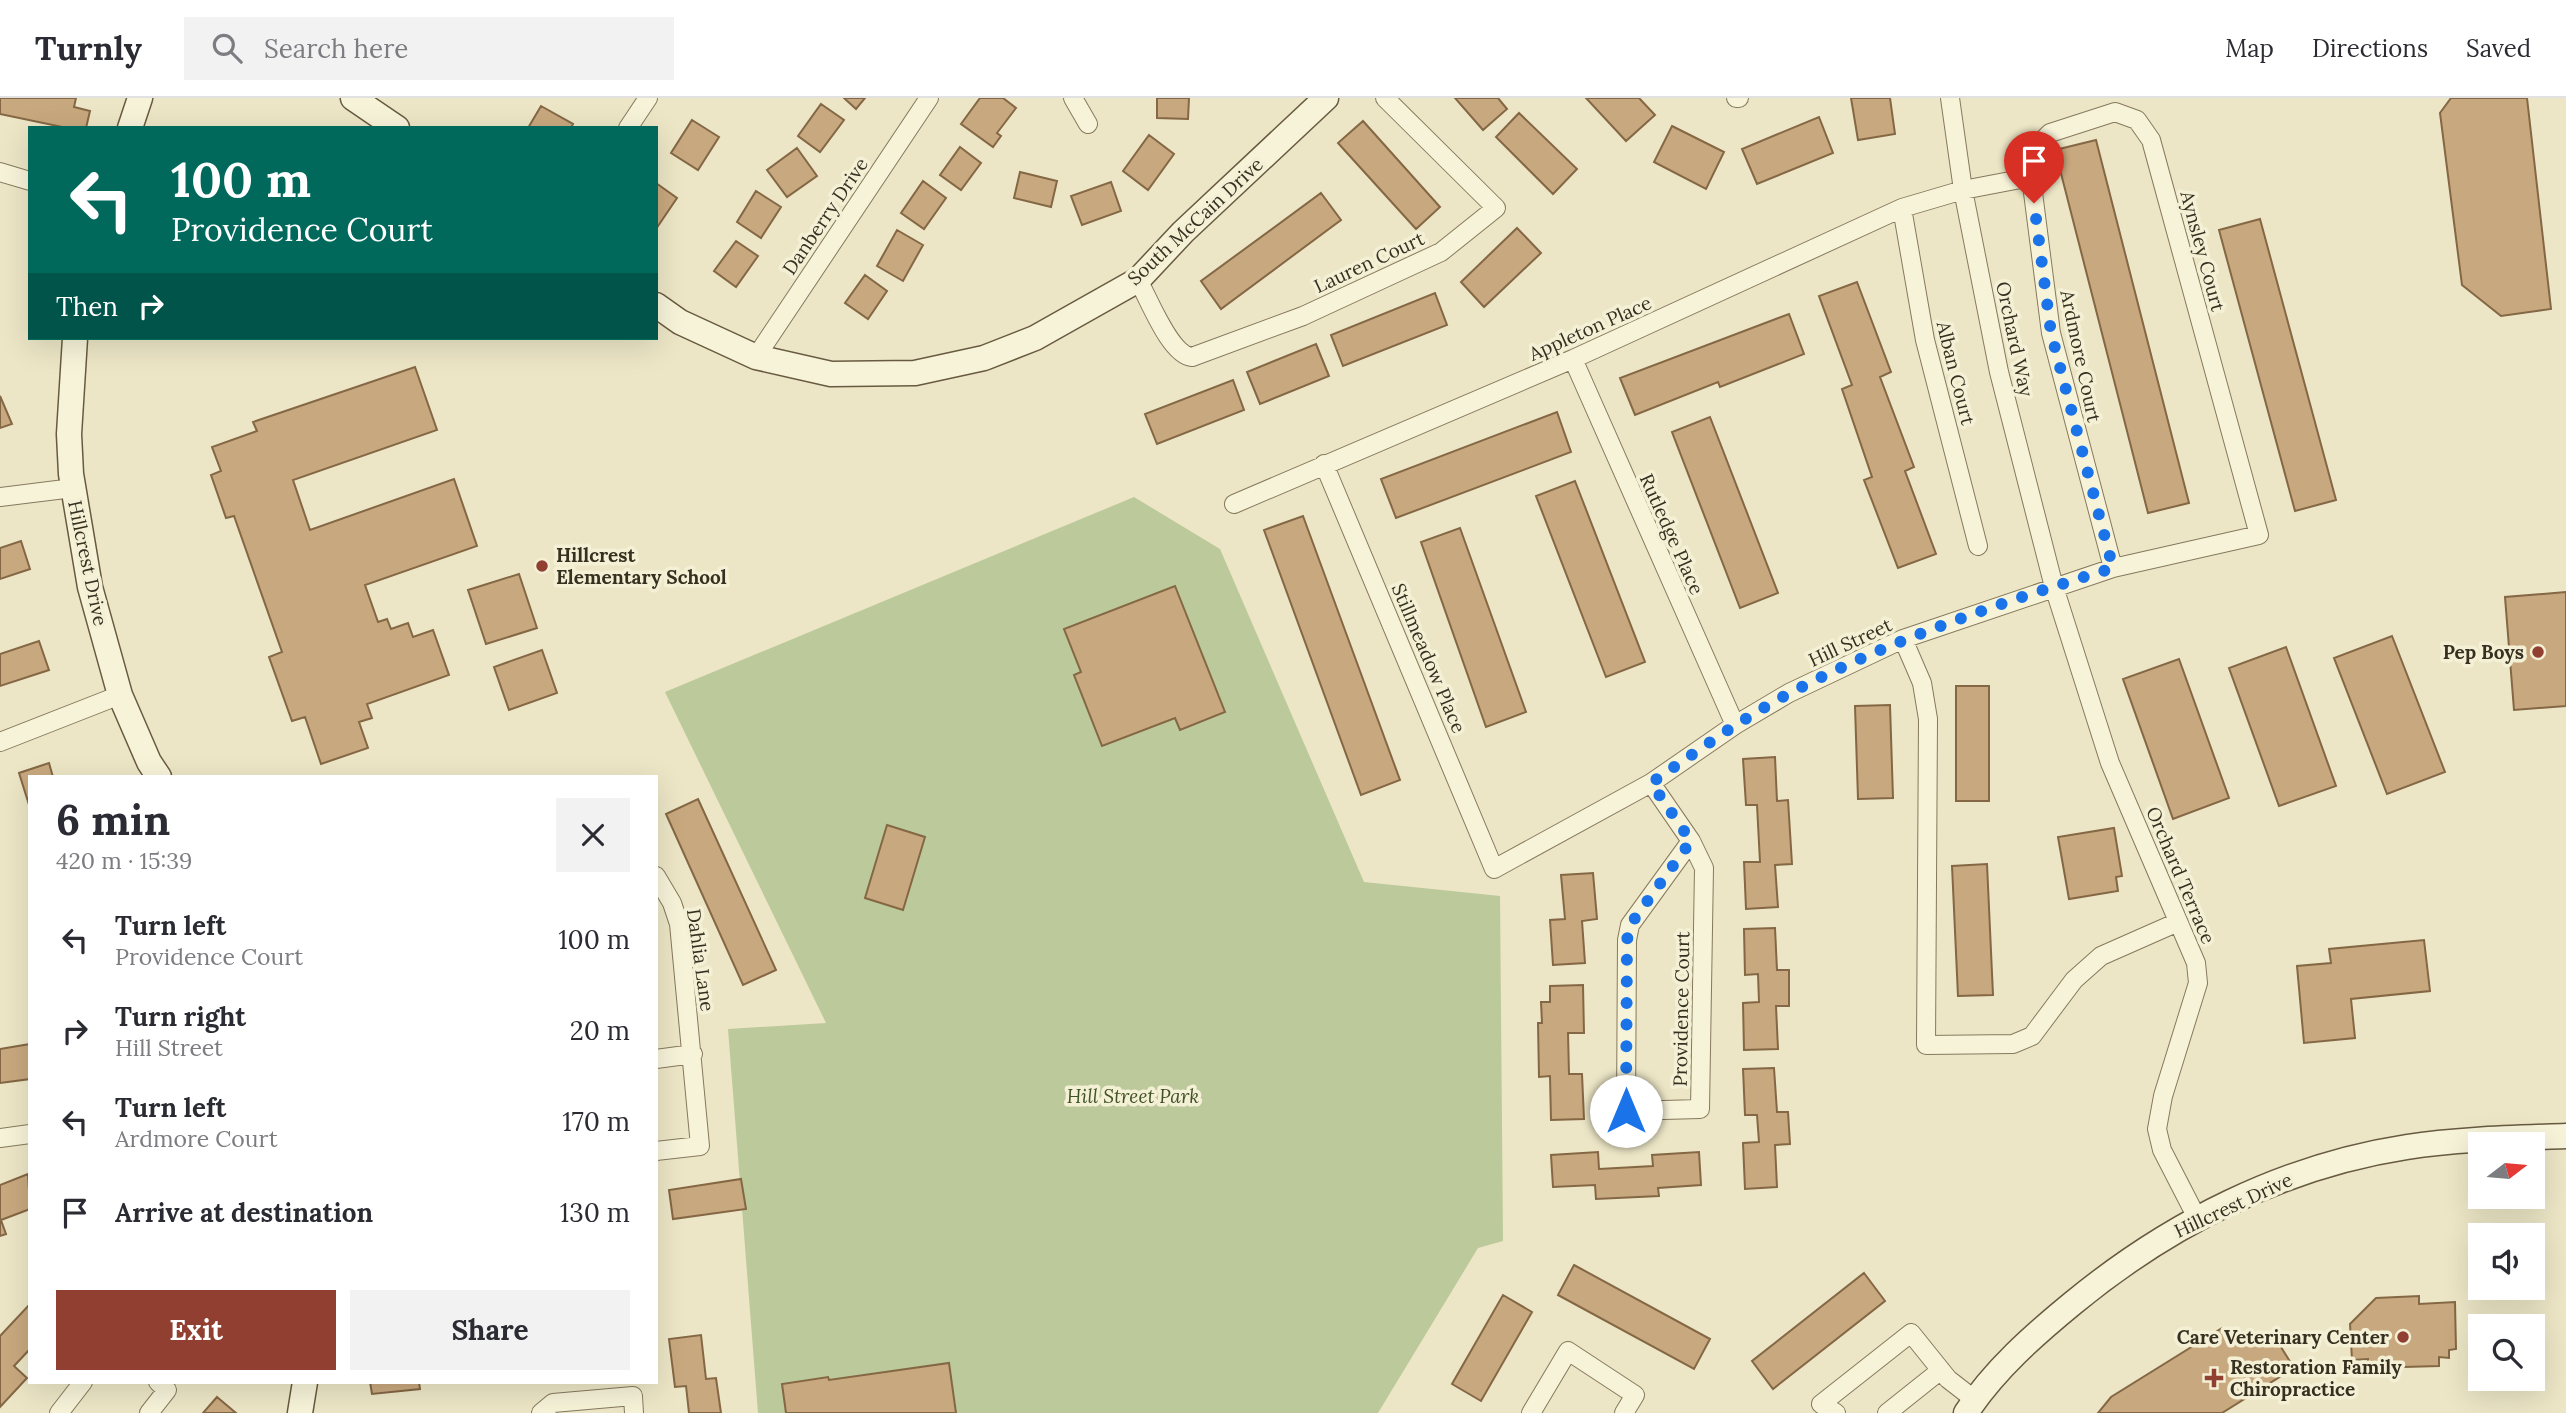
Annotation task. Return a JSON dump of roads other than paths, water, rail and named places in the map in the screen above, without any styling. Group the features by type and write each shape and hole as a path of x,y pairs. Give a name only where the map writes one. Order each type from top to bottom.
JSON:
{"street":[{"path":"131,126 140,98"},
{"path":"353,98 394,126"},
{"path":"629,126 648,98"},
{"name":"Danberry Drive","path":"756,357 929,98"},
{"path":"1073,98 1088,124"},
{"name":"South McCain Drive","path":"658,306 680,322 756,357 831,374 915,373 984,358 1035,338 1138,280 1183,232 1325,98"},
{"name":"Lauren Court","path":"1138,280 1173,346 1186,356 1192,357 1303,316 1441,252 1496,208 1385,98"},
{"name":"Orchard Way","path":"1950,98 1963,190 1999,372 2054,587"},
{"name":"Aynsley Court","path":"2031,177 2035,148 2050,132 2115,112 2137,120 2151,140 2259,534"},
{"path":"0,172 28,180"},
{"path":"1963,190 2031,177"},
{"name":"Ardmore Court","path":"2031,177 2051,333 2113,568"},
{"name":"Appleton Place","path":"1234,504 1573,359 1902,208 1963,190"},
{"name":"Alban Court","path":"1902,208 1925,340 1978,546"},
{"name":"Hillcrest Drive","path":"75,340 69,434 73,488 90,587 120,695 149,762 158,775"},
{"name":"Rutledge Place","path":"1573,359 1735,725"},
{"name":"Stillmeadow Place","path":"1324,464 1494,869"},
{"path":"0,497 73,488"},
{"name":"Hill Street","path":"1494,869 1651,783 1735,725 1789,693 1903,639 2113,568 2259,534"},
{"name":"Orchard Terrace","path":"2054,587 2110,763 2196,963 2198,983 2163,1096 2157,1129 2162,1150 2197,1218"},
{"path":"1903,639 1922,683 1928,719 1926,1045 2013,1044 2032,1036 2074,980 2101,956 2178,922"},
{"path":"0,741 120,695"},
{"name":"Providence Court","path":"1651,783 1691,841 1704,868 1700,1109 1626,1111 1627,940 1630,925 1691,841"},
{"name":"Dahlia Lane","path":"658,879 672,903 679,924 700,1146 658,1151"},
{"path":"658,1059 692,1054"},
{"path":"0,1138 28,1134"},
{"name":"Hillcrest Drive","path":"1971,1406 2041,1329 2142,1250 2197,1218 2268,1186 2347,1160 2407,1147 2566,1136"},
{"path":"1836,1413 1821,1404 1911,1333 1971,1406"},
{"path":"1531,1413 1568,1351 1635,1395 1624,1413"},
{"path":"1887,1413 1941,1370"},
{"path":"59,1413 81,1384"},
{"path":"149,1413 167,1390 160,1384"},
{"path":"300,1413 305,1384"},
{"path":"541,1413 553,1403 633,1396 634,1413"}],"place":[{"name":"Hillcrest Elementary School","path":"542,566"},
{"name":"Pep Boys","path":"2538,652"},
{"name":"Care Veterinary Center","path":"2403,1337"},
{"name":"Restoration Family Chiropractice","path":"2214,1378"}],"park label":[{"name":"Hill Street Park","path":"1133,1096"}]}
